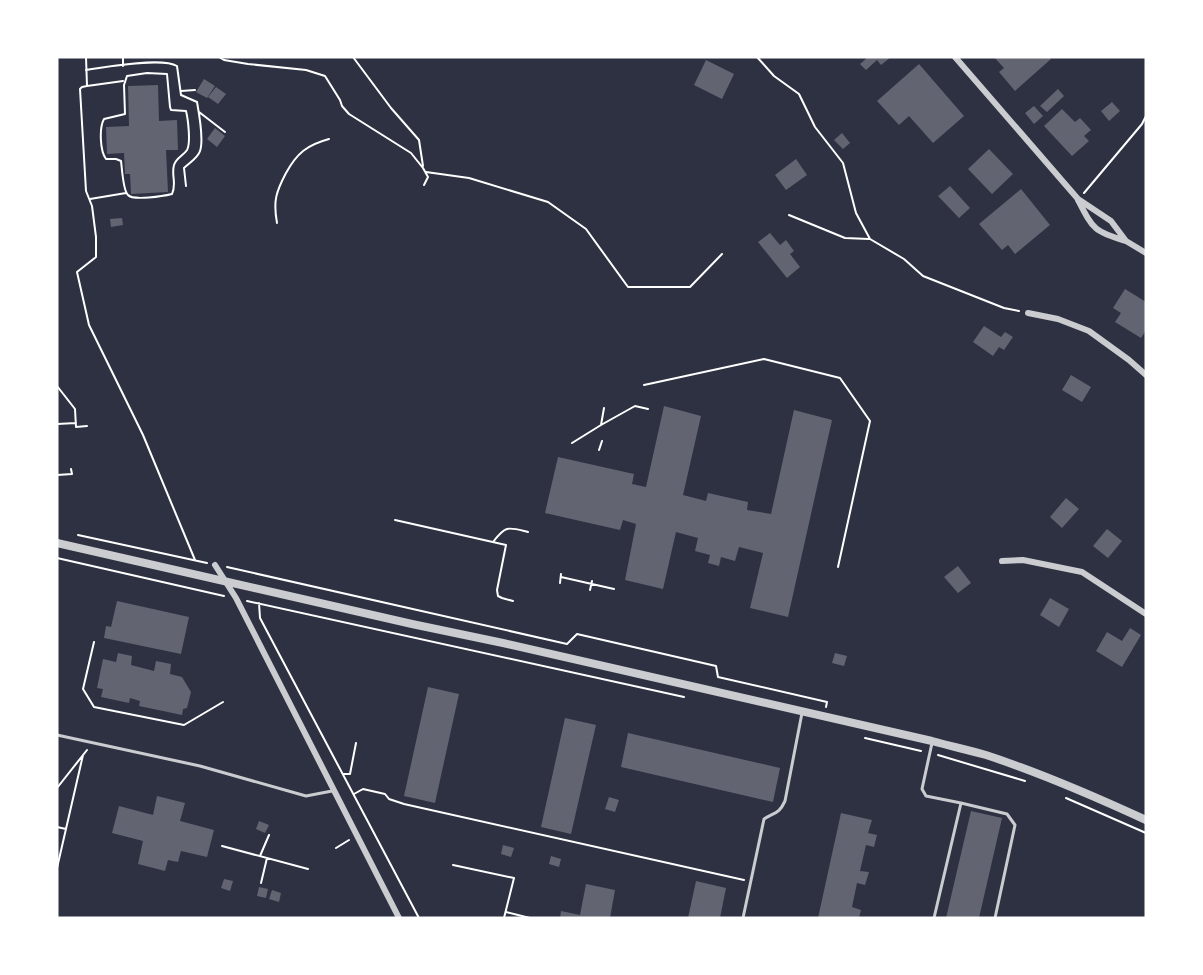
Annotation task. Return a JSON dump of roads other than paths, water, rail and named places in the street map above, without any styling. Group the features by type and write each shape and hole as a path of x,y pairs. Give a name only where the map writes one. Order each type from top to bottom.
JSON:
{"street":[{"path":"955,57 1078,199 1090,223 1104,235 1126,241 1146,253"},
{"path":"1078,199 1111,221 1126,241"},
{"path":"1029,313 1058,318 1089,331 1146,375"},
{"path":"57,543 932,741 1036,772 1146,820"},
{"path":"1002,561 1023,560 1082,572 1146,614"},
{"path":"215,565 236,598 399,918"}],"lane":[{"path":"743,918 764,819 777,813 785,801 802,711"},
{"path":"57,735 200,766 306,796 333,790"},
{"path":"932,741 922,789 926,796 1007,813 1015,825 995,918"},
{"path":"934,918 962,803"}]}
